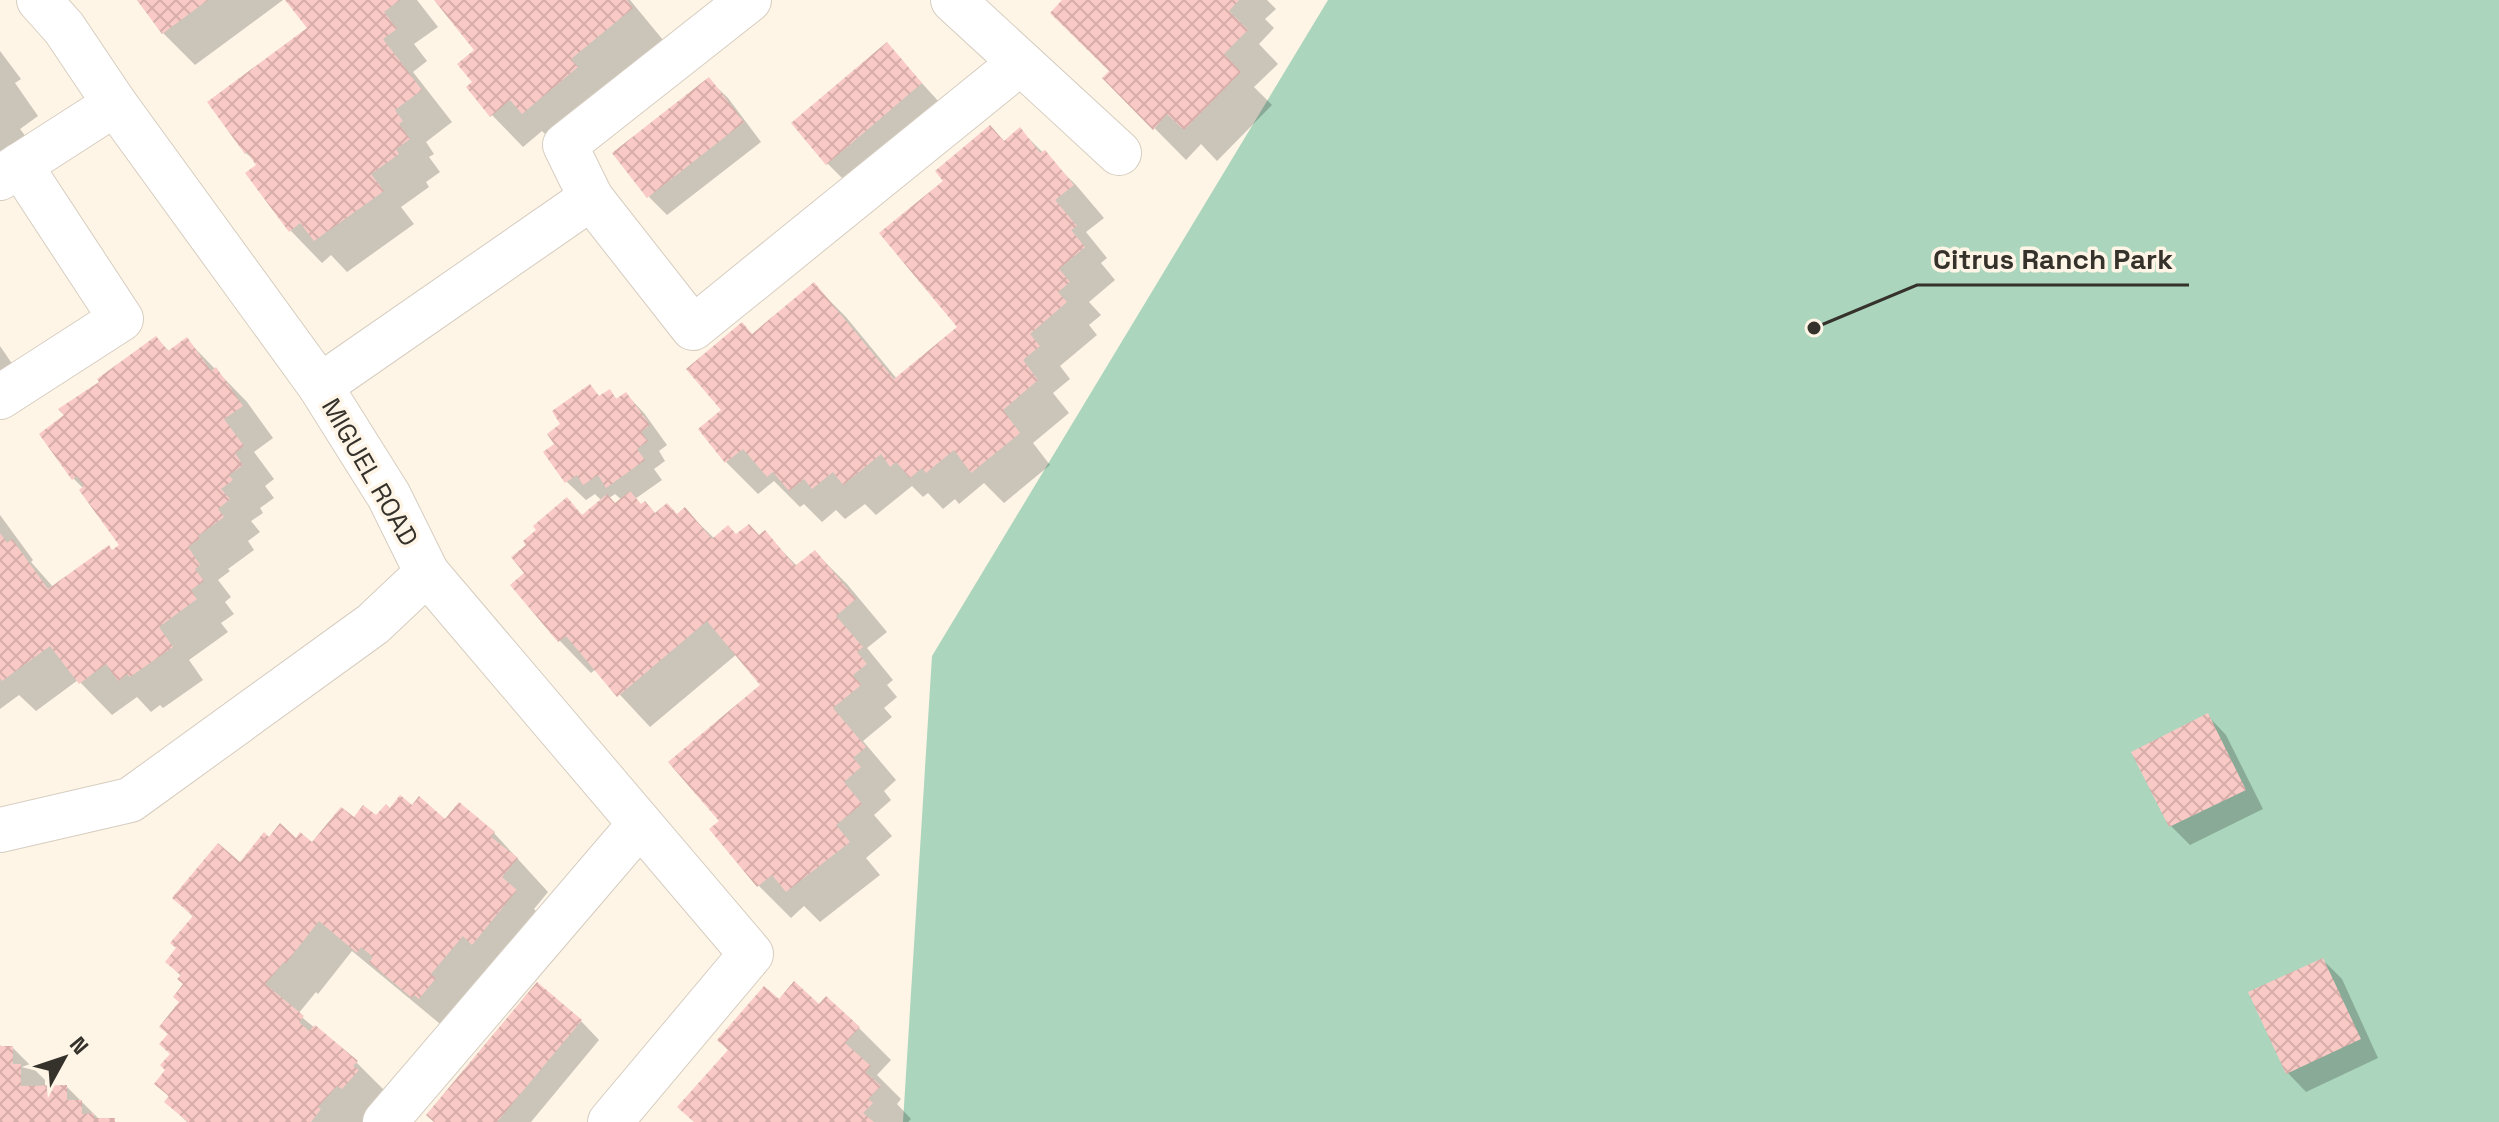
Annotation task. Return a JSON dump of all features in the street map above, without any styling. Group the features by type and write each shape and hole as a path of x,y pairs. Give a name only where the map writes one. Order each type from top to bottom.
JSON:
{"street":[{"name":"MIGUEL ROAD","path":"0,830 130,800 373,624 427,573 389,496 320,386 115,104 64,28 39,0"},
{"path":"749,0 565,145 591,198 693,328 1020,63"},
{"path":"953,0 1119,153"},
{"path":"0,397 121,319 10,171 115,104"},
{"path":"320,386 591,198"},
{"path":"427,573 751,954 610,1122"},
{"path":"385,1122 640,824"}],"green space":[{"path":"1328,0 2499,0 2499,1122 903,1122 932,656"}],"building":[{"path":"137,0 208,0 162,34"},
{"path":"285,0 400,0 384,12 397,29 383,39 422,90 395,110 403,121 399,124 410,139 396,149 399,154 371,174 384,191 314,241 300,223 289,232 245,173 256,165 207,102 307,28"},
{"path":"434,0 627,0 633,8 571,59 578,67 522,114 510,100 490,117 466,87 472,82 457,64 474,50"},
{"path":"1062,0 1239,0 1229,11 1248,30 1224,54 1241,72 1184,130 1167,114 1153,130 1102,78 1109,71 1050,13"},
{"path":"887,42 922,83 826,165 791,123"},
{"path":"709,77 744,122 647,198 612,153"},
{"path":"990,125 1004,141 1020,127 1040,153 1045,150 1074,185 1055,200 1077,226 1071,230 1085,247 1059,269 1070,282 1058,292 1067,302 1030,334 1040,346 1023,360 1038,380 1003,410 1020,433 971,473 954,450 926,473 922,468 910,478 896,462 890,467 881,454 843,485 833,472 812,489 804,479 789,491 773,472 767,477 743,449 725,463 698,429 721,410 686,369 742,322 752,334 814,282 894,379 957,327 879,233 943,181 935,171"},
{"path":"156,336 168,351 187,337 211,371 216,367 243,406 224,419 244,446 235,453 243,465 229,475 233,480 221,489 230,499 218,509 224,517 188,547 200,565 195,569 204,581 191,590 197,599 159,627 173,647 130,677 127,674 118,681 106,664 79,684 50,646 2,681 0,533 7,543 12,539 48,589 109,545 112,550 119,545 79,490 84,486 77,476 72,480 39,434 64,415 58,409 99,382 97,379"},
{"path":"590,384 599,396 610,389 616,399 626,392 650,425 641,432 648,441 637,449 645,460 606,488 598,475 583,485 577,475 565,483 543,452 554,444 547,434 560,424 552,411"},
{"path":"630,491 641,504 645,501 655,513 667,503 677,514 685,507 712,539 728,525 736,534 749,524 759,535 765,530 795,566 815,550 856,599 836,616 863,647 857,652 867,664 853,675 861,685 833,708 866,747 853,758 861,767 844,782 862,804 836,825 850,842 786,892 772,875 757,887 709,829 719,821 668,762 760,685 707,621 617,697 566,636 558,642 510,585 524,573 511,557 526,545 523,541 536,530 533,526 567,497 582,515 607,494 615,503"},
{"path":"2208,713 2246,790 2169,827 2131,752"},
{"path":"400,795 412,805 419,796 445,819 459,802 495,832 491,837 518,858 502,877 517,890 472,945 463,936 431,974 436,978 419,999 414,995 412,998 369,962 373,957 361,947 357,953 319,921 265,984 304,1016 299,1022 309,1031 315,1025 358,1061 353,1066 359,1070 342,1089 337,1086 318,1107 321,1109 311,1122 188,1122 164,1102 169,1096 154,1084 165,1070 160,1065 170,1054 159,1044 168,1034 159,1027 179,1002 173,997 183,984 177,979 181,975 165,962 176,948 170,943 193,916 172,898 218,843 240,862 264,832 269,837 280,823 296,838 300,832 312,842 341,807 354,817 363,805 376,815 386,804 390,808"},
{"path":"2323,958 2361,1039 2286,1074 2248,992"},
{"path":"794,981 819,1004 826,996 860,1027 845,1043 871,1066 865,1072 881,1086 868,1099 873,1103 863,1113 874,1122 694,1122 677,1107 728,1050 717,1040 764,986 779,999"},
{"path":"537,982 582,1020 497,1122 434,1122 426,1115"},
{"path":"0,1046 13,1046 13,1064 21,1064 21,1086 67,1085 67,1100 82,1100 82,1114 94,1113 94,1118 115,1118 115,1122 0,1122"}],"place":[{"name":"Citrus Ranch Park","path":"1814,328"}]}
